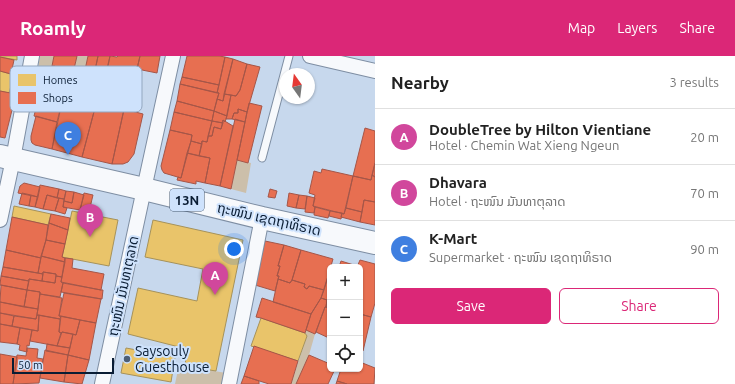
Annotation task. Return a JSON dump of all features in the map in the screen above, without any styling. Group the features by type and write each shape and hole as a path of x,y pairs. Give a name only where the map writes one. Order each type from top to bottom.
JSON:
{"highway":[{"name":"ຖະໜົນ ເຊດຖາທິຣາດ","path":"6,158 375,243"}],"street":[{"path":"29,66 32,56"},
{"name":"ຖະໜົນ ມັນທາຕຸລາດ","path":"102,384 173,56"},
{"path":"310,56 375,71"},
{"path":"0,220 6,158 18,112"},
{"path":"229,384 262,218"}],"lane":[{"path":"262,158 289,56"}],"shaded area":[{"path":"40,56 54,56 52,66 38,66"},
{"path":"77,56 88,56 86,66 75,66"},
{"path":"237,160 251,163 246,193 231,189"},
{"path":"306,330 315,334 309,355 296,384 291,384 307,336 305,333"},
{"path":"179,365 226,373 224,384 175,384"}],"building: Homes":[{"path":"17,56 17,60 0,57"},
{"path":"0,71 10,74 10,89 9,93 0,91"},
{"path":"14,206 51,214 48,225 12,217"},
{"path":"72,211 118,220 109,266 62,257"},
{"path":"153,220 243,240 216,371 185,366 187,349 128,334 138,288 197,301 203,269 145,257"},
{"path":"261,318 305,333 307,336 298,361 251,346"},
{"path":"126,348 175,357 171,382 121,373"}],"building: Shops":[{"path":"54,56 77,56 75,66 52,66"},
{"path":"88,56 98,56 96,66 86,66"},
{"path":"98,56 110,56 108,66 96,66"},
{"path":"110,56 140,56 138,66 108,66"},
{"path":"140,56 160,56 157,73 142,70 142,66 138,66"},
{"path":"187,56 225,57 219,85 182,77"},
{"path":"0,57 14,60 13,66 10,66 10,74 0,71"},
{"path":"225,57 233,59 223,101 217,99 219,93 217,93"},
{"path":"233,59 247,64 240,90 236,96 224,94"},
{"path":"247,64 260,67 247,112 238,109 238,113 234,113 232,119 226,119 231,95 236,96 240,90"},
{"path":"182,77 219,85 217,93 180,84"},
{"path":"180,84 219,93 214,111 177,101"},
{"path":"0,91 10,93 10,112 12,112 5,138 0,137"},
{"path":"224,94 231,95 227,116 214,111 217,99 223,101"},
{"path":"177,101 214,111 212,121 174,112"},
{"path":"249,103 262,106 248,163 237,160"},
{"path":"238,109 247,112 245,122 232,119 234,113 238,113"},
{"path":"214,111 227,116 225,122 223,120 223,123 212,121"},
{"path":"35,112 60,112 57,122 34,116"},
{"path":"60,112 94,112 82,157 52,149"},
{"path":"94,112 123,112 112,164 82,157"},
{"path":"123,112 135,112 143,114 134,154 128,162 123,164 112,164"},
{"path":"174,112 212,121 207,142 202,141 202,144 191,141 192,135 170,130"},
{"path":"36,116 57,122 52,149 32,143 31,136"},
{"path":"235,119 245,122 231,189 220,186"},
{"path":"223,120 233,126 220,186 205,183 210,158 199,156 202,141 207,142 208,136 212,136 214,127 221,129"},
{"path":"212,121 223,123 221,129 214,127 212,136 208,136"},
{"path":"365,128 375,131 375,163 371,180 353,176"},
{"path":"170,130 192,135 181,178 164,173 161,166"},
{"path":"191,141 202,144 199,156 187,153"},
{"path":"187,153 210,158 205,183 196,181 196,184 177,180 178,177 181,178"},
{"path":"375,163 375,177 372,175"},
{"path":"322,169 353,176 344,214 313,206 315,195 309,193 314,171 321,173"},
{"path":"372,175 375,177 375,202 364,200 362,212 346,208 353,176 371,180"},
{"path":"24,183 40,187 38,197 18,193 20,186"},
{"path":"40,185 59,189 57,198 47,195 43,209 35,207"},
{"path":"59,189 66,191 64,199 57,198"},
{"path":"270,189 277,191 275,198 268,197"},
{"path":"66,191 74,192 72,203 64,201"},
{"path":"74,192 84,195 80,210 63,207 64,201 72,203"},
{"path":"22,193 31,195 29,206 19,204"},
{"path":"84,193 93,195 89,212 80,210"},
{"path":"289,193 299,195 296,208 287,206"},
{"path":"31,195 38,197 35,207 29,206"},
{"path":"47,195 59,198 55,211 43,209"},
{"path":"299,195 307,196 305,209 296,208"},
{"path":"307,196 315,198 313,206 315,207 314,213 305,212"},
{"path":"59,198 64,199 63,207 67,208 65,214 55,211"},
{"path":"364,200 375,202 375,225 360,222"},
{"path":"315,207 330,211 328,218 314,215"},
{"path":"346,208 362,212 360,222 341,217"},
{"path":"330,211 342,213 341,219 329,216"},
{"path":"51,214 70,218 68,230 49,223"},
{"path":"12,217 48,225 41,258 6,250"},
{"path":"49,223 68,230 65,244 46,240"},
{"path":"46,240 65,244 62,257 65,258 65,262 41,256"},
{"path":"265,241 284,245 278,266 280,266 277,276 279,276 275,291 255,285"},
{"path":"284,245 301,250 290,283 278,279 279,276 277,276 280,266 278,266"},
{"path":"6,250 41,258 38,273 3,267"},
{"path":"301,250 333,259 332,264 327,264 327,280 324,290 309,286 307,289 304,287 305,284 292,280"},
{"path":"41,256 65,262 62,277 56,276 56,274 43,272 43,274 38,273"},
{"path":"65,258 73,259 72,268 104,274 101,290 61,282"},
{"path":"360,260 375,264 375,303 371,317 363,315 363,264 358,264"},
{"path":"341,261 351,264 340,264"},
{"path":"3,267 43,274 42,281 29,279 29,281 1,276"},
{"path":"43,272 56,274 55,283 42,281"},
{"path":"1,276 29,281 27,290 0,285"},
{"path":"56,276 62,277 61,282 63,283 60,297 40,294 40,292 27,290 29,279 55,283"},
{"path":"278,279 290,283 292,280 305,284 304,287 307,289 309,286 324,290 311,314 273,302"},
{"path":"327,279 327,300 321,298"},
{"path":"63,283 103,290 102,299 61,292"},
{"path":"1,285 27,290 24,307 0,302"},
{"path":"27,290 40,292 38,309 24,307"},
{"path":"64,293 101,299 96,323 59,316"},
{"path":"40,294 62,298 59,316 61,316 60,319 37,315"},
{"path":"262,298 311,314 305,333 256,317"},
{"path":"321,298 327,300 326,307 315,334 306,330 311,314"},
{"path":"0,302 38,309 36,319 0,313"},
{"path":"325,307 327,307 327,337 316,332"},
{"path":"0,313 14,316 12,326 0,324"},
{"path":"37,315 39,315 38,331 12,326 14,316 36,319"},
{"path":"39,315 60,319 59,332 61,333 57,346 30,341 32,330 38,331"},
{"path":"363,315 371,317 363,351"},
{"path":"61,316 80,320 76,335 59,332"},
{"path":"80,320 96,323 89,360 68,355 73,334 76,335"},
{"path":"0,324 20,328 17,344 0,342"},
{"path":"20,328 32,330 29,346 27,345 27,352 19,350 20,345 17,344"},
{"path":"62,332 73,334 70,348 57,346"},
{"path":"47,344 70,348 68,355 46,351"},
{"path":"254,346 298,361 291,384 269,384 244,376"},
{"path":"27,348 38,349 37,358 43,359 39,383 13,384 17,355 26,356"},
{"path":"45,350 68,355 64,382 40,378"},
{"path":"0,354 17,357 13,384 0,384"},
{"path":"68,355 89,360 82,384 64,382"},
{"path":"309,355 327,363 327,372 334,372 328,384 296,384"},
{"path":"363,363 375,368 374,384 347,384 337,381 340,372 363,372"},
{"path":"244,376 259,381 259,384 241,384"},
{"path":"337,381 347,384 336,384"}],"place":[{"name":"K-Mart","path":"68,155"},
{"name":"Dhavara","path":"90,237"},
{"name":"DoubleTree by Hilton Vientiane","path":"215,295"},
{"name":"Saysouly Guesthouse","path":"127,359"}]}
